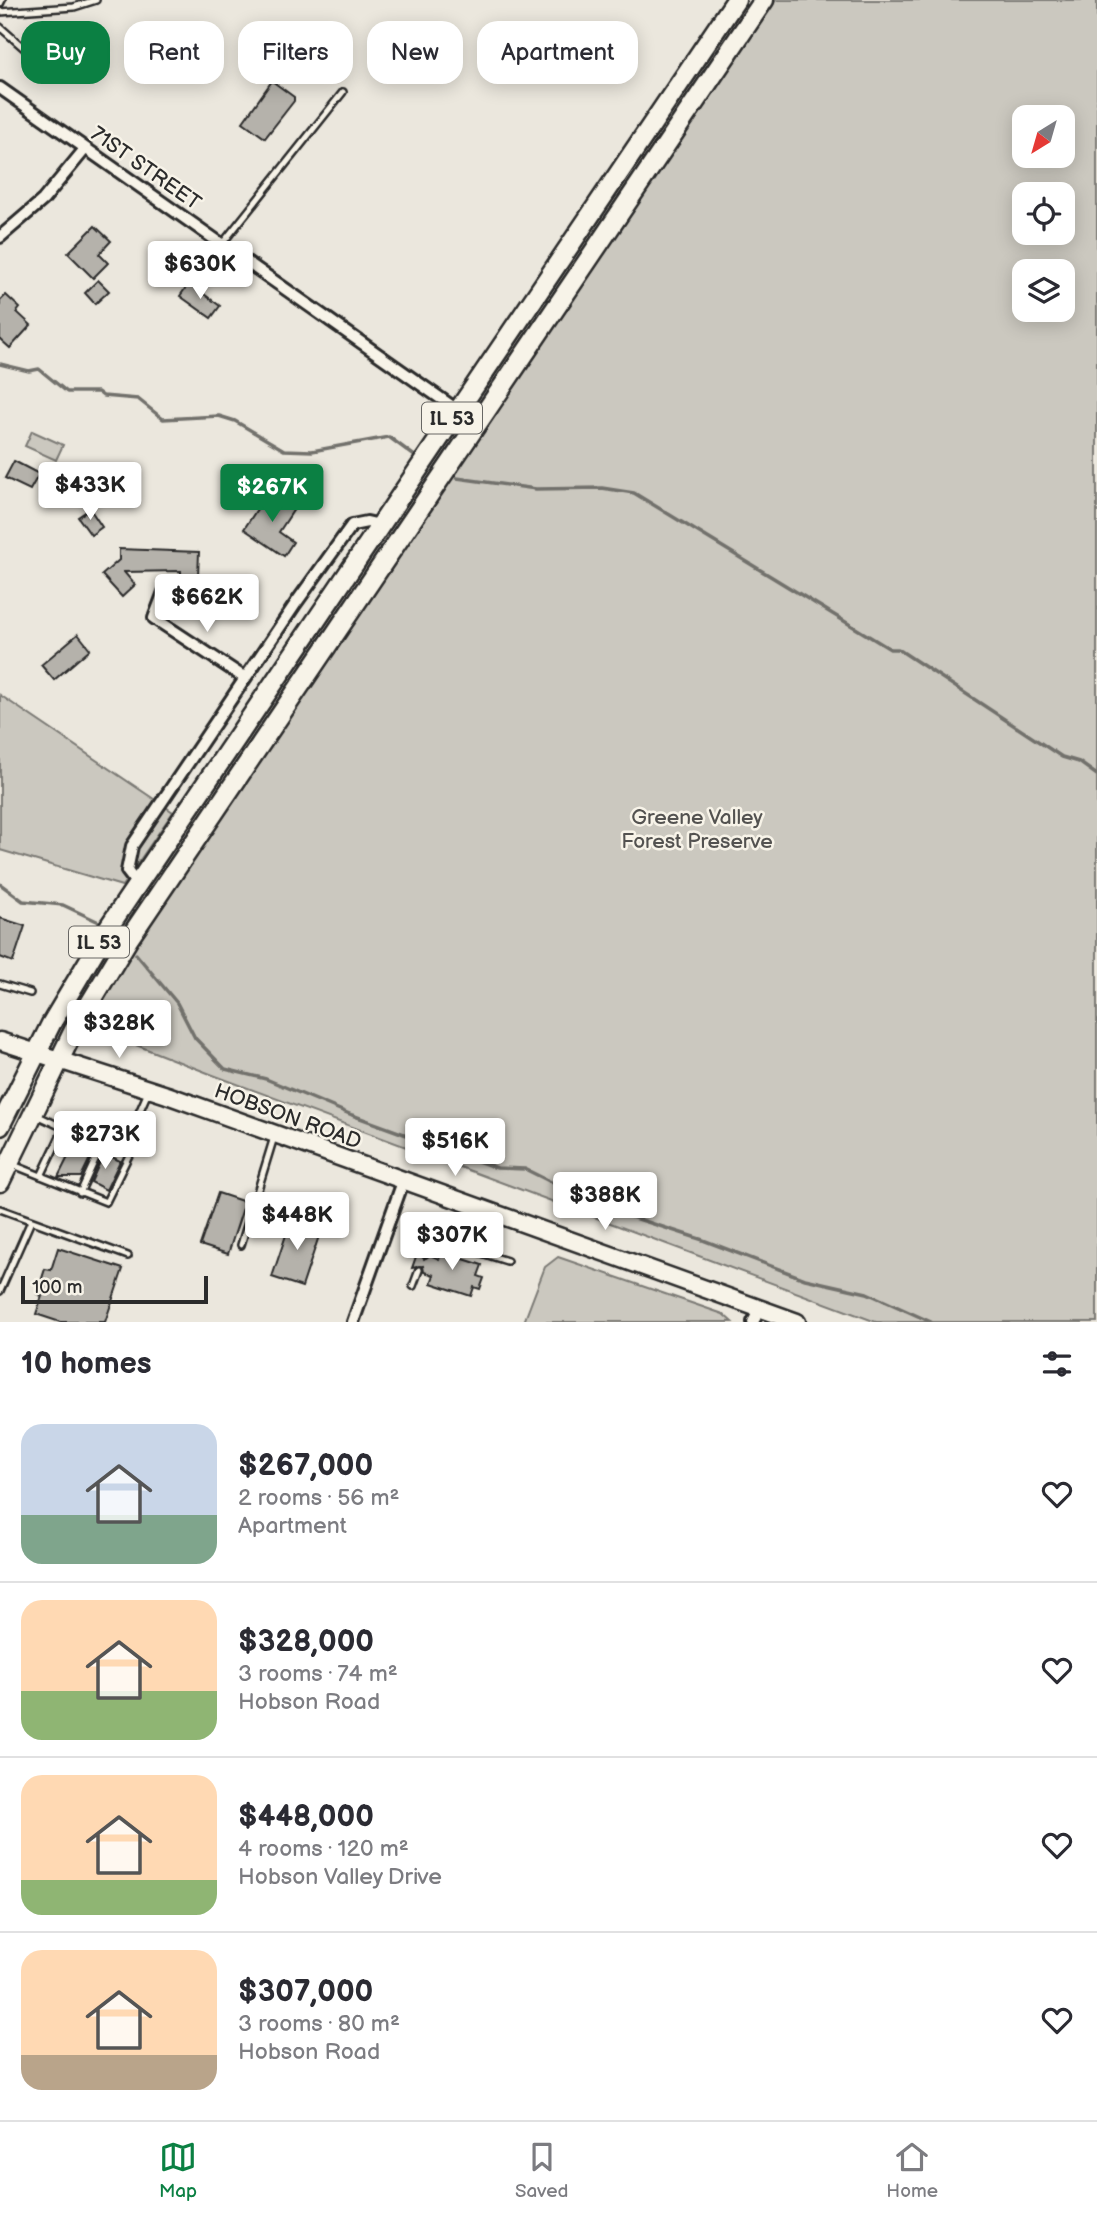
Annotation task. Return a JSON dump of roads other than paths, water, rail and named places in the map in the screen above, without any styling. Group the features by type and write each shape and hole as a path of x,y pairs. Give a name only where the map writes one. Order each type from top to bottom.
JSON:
{"main road":[{"name":"IL 53","path":"0,1126 36,1052 137,884 736,0"},
{"name":"IL 53","path":"0,1182 32,1113 94,996 178,864 764,0"},
{"name":"HOBSON ROAD","path":"0,1041 150,1089 404,1180 757,1316 788,1321"}],"street":[{"name":"71ST STREET","path":"0,89 477,424"},
{"path":"0,237 43,200 85,149"},
{"path":"137,884 127,871 132,846 245,678 352,525 367,522 380,525"},
{"path":"164,592 154,618 245,678"},
{"path":"353,1322 404,1180"}],"lane":[{"path":"0,12 74,7 96,0"},
{"path":"0,27 21,45"},
{"path":"222,244 343,92"},
{"path":"0,984 30,993"},
{"path":"8,1163 106,1202 133,1147 131,1131 150,1089"},
{"path":"32,1113 64,1128 82,1128"},
{"path":"99,1127 131,1131"},
{"path":"80,1193 110,1127"},
{"path":"41,1176 64,1128"},
{"path":"241,1245 275,1134"},
{"path":"0,1209 128,1256"},
{"path":"0,1291 31,1221"},
{"path":"425,1254 428,1243 437,1239 507,1261"},
{"path":"413,1286 419,1270"}],"waterway":[{"path":"0,364 29,371 39,369 67,392 98,392 103,396 138,399 163,419 219,416 235,421 284,450 312,451 389,437 416,457"},
{"path":"457,478 536,489 602,488 634,493 890,649 898,649 1062,757 1079,762 1097,775"},
{"path":"0,884 23,901 63,905 99,922"},
{"path":"136,954 177,1003 195,1038 225,1069 266,1079 352,1115 497,1168 525,1169 559,1186 585,1193 607,1209 703,1240 805,1279 867,1293 931,1322"}],"park label":[{"name":"Greene Valley Forest Preserve","path":"697,829"}]}
